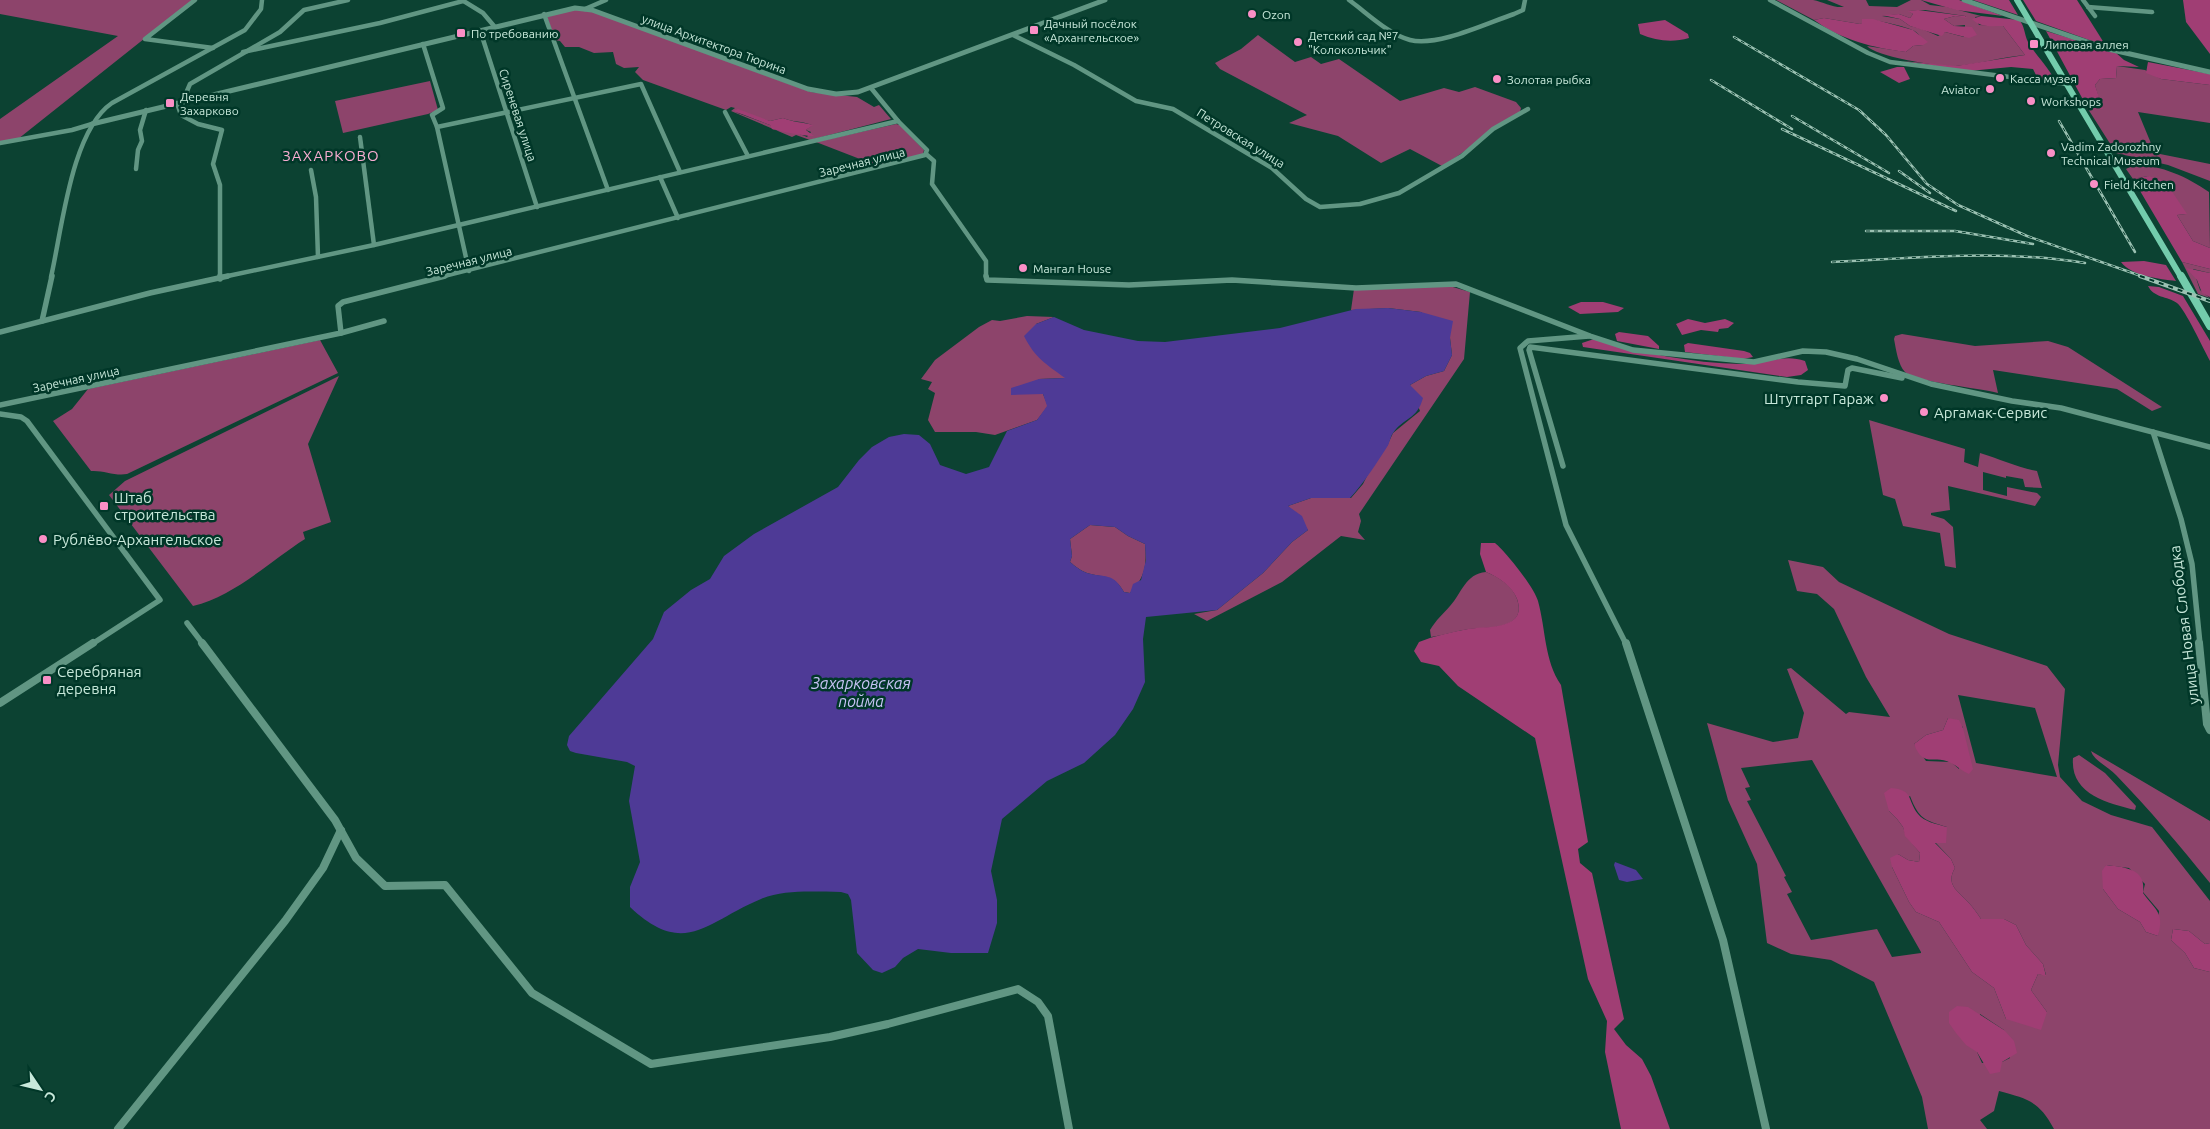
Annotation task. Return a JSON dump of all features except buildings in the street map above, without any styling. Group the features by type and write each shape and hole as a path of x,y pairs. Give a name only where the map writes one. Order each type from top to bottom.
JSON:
{"main road":[{"path":"2017,0 2210,326"}],"street":[{"path":"195,0 145,39 213,48"},
{"path":"42,322 77,158 82,141 92,124 105,107 245,30 261,9 262,0"},
{"path":"189,100 187,91 190,84 280,32 304,10 348,0"},
{"path":"585,9 606,0"},
{"name":"улица Архитектора Тюрина","path":"92,124 571,8 585,9 815,91 844,94 891,81 1105,0"},
{"path":"1350,0 1405,37 1419,41 1436,38 1514,14 1523,10 1525,0"},
{"path":"1770,0 1873,56 1890,62 2066,84"},
{"path":"1964,0 2108,49 2210,72"},
{"path":"2083,0 2095,16"},
{"path":"243,52 380,23 462,1 483,12 494,26"},
{"path":"2088,7 2152,12"},
{"path":"544,14 608,190"},
{"name":"Сиреневая улица","path":"480,30 537,207"},
{"name":"Петровская улица","path":"1013,35 1074,65 1136,101 1173,108 1272,168 1293,185 1306,199 1320,207 1360,204 1398,193 1462,156 1493,129 1528,109"},
{"path":"423,44 443,108 432,115 437,126 469,271"},
{"path":"437,126 641,84 680,172"},
{"name":"Заречная улица","path":"0,405 341,333 338,306 343,302 926,154 927,150 898,121 871,88"},
{"path":"177,103 181,115 198,124 222,130 213,164 220,185 220,279"},
{"path":"136,169 138,150 142,141 140,130 146,110"},
{"path":"725,112 748,156"},
{"path":"0,332 150,293 374,245 898,121"},
{"path":"0,143 72,130 92,124"},
{"path":"360,137 374,245"},
{"path":"926,154 934,161 932,184 983,256 987,266 985,274 987,280 1129,285 1232,280 1356,288 1448,283 1468,288 1590,336 1642,351 1738,362 1754,362 1803,351 1826,352 1857,359 1918,380"},
{"path":"311,170 316,197 318,257"},
{"path":"660,177 678,218"},
{"path":"341,333 384,321"},
{"path":"1590,336 1564,340 1528,341 1522,344 1520,348 1566,525 1630,651 1668,777 1723,940 1734,1000 1766,1129"},
{"path":"1564,340 1564,348"},
{"path":"1563,466 1529,350 1530,347 1564,348 1798,382 1845,386 1848,370 1852,368 1918,380 2012,401 2061,408 2210,447"},
{"path":"0,414 20,417 27,421 160,600 0,703"},
{"name":"улица Новая Слободка","path":"2153,432 2181,519 2192,564 2207,724 2210,730"},
{"path":"187,623 244,697 341,830 356,858 385,886 444,885 532,993 651,1064 830,1037 888,1024 1018,989 1038,1002 1048,1016 1069,1129"},
{"path":"118,1129 285,921 323,868 341,830"}],"shaded area":[{"path":"0,0 193,0 18,139 0,142 0,119 118,36 0,14"},
{"path":"1776,0 1813,0 1832,6 1844,7 1827,0 1866,0 1869,6 1897,7 1911,0 1921,0 1930,5 1947,7 1981,16 1975,17 1979,25 2003,26 2025,55 1956,66 1924,63 1883,54 1867,46 1906,52 1913,46 1923,45 1916,32 1905,27 1867,19 1862,19 1863,23 1860,24 1824,18 1814,20","holes":["1925,10 1965,16 1944,19 1954,26 1965,25 1964,37 1945,32 1938,36 1910,26 1900,19 1882,16 1899,14 1910,18 1913,14 1909,11"]},
{"path":"1921,0 1959,0 2003,16 1956,10"},
{"path":"1973,0 2009,0 2018,15"},
{"path":"2023,0 2077,0 2106,46 2036,21"},
{"path":"2183,0 2210,0 2210,54 2186,22"},
{"path":"573,9 593,12 811,92 857,97 874,107 879,105 891,119 810,140 796,135 792,137 776,130 792,131 807,137 811,132 806,130 812,125 783,118 770,121 735,112 770,125 775,130 731,111 735,108 731,107 726,110 643,80 635,72 639,67 624,68 616,64 613,52 594,53 579,47 565,47 560,41 555,40 547,17"},
{"path":"1918,10 1965,16 1967,18 1955,16 1944,19 1954,26 1972,27 1977,35 1969,38 1945,32 1942,36 1910,26 1900,19 1882,15 1899,14 1910,18 1913,14 1908,11"},
{"path":"1981,16 2019,20 2028,42 2055,81 2038,79 2033,69 2011,67 1969,71 1902,61 1956,66 2025,55 2003,26 1983,25 1972,19"},
{"path":"1824,18 1860,24 1862,19 1873,19 1913,30 1928,42 1923,45 1913,46 1906,52 1882,48 1847,38 1814,20"},
{"path":"1665,20 1688,34 1689,38 1664,40 1640,34 1638,24"},
{"path":"2046,31 2115,52 2124,60 2139,67 2117,66 2116,78 2100,79 2095,85 2103,109 2088,109"},
{"path":"1258,35 1295,62 1311,57 1321,64 1339,59 1400,101 1444,88 1459,92 1475,87 1516,102 1521,108 1520,112 1442,166 1410,149 1381,163 1338,136 1289,123 1307,115 1220,69 1215,63 1241,49"},
{"path":"2148,62 2210,74 2210,85 2161,79 2146,73"},
{"path":"2117,66 2145,70 2161,79 2210,85 2210,123 2138,112 2155,153 2210,164 2210,181 2168,165 2116,153 2088,109 2102,109 2095,85 2100,79 2116,78"},
{"path":"1904,67 1910,79 1899,83 1880,72"},
{"path":"430,81 438,110 428,114 343,133 335,101"},
{"path":"738,109 770,121 783,118 813,125 806,130 814,136 772,129 770,125 734,111"},
{"path":"896,124 900,125 924,150 923,154 878,166 816,142"},
{"path":"2134,165 2154,167 2174,173 2192,181 2209,192 2210,248 2193,241 2177,215 2186,214 2148,176 2133,179 2126,169"},
{"path":"2148,176 2165,181 2187,214 2177,215 2193,241 2210,248 2210,269 2182,262 2133,179"},
{"path":"2144,261 2166,265 2176,281 2139,274 2121,262"},
{"path":"2182,262 2210,269 2210,273 2193,269 2200,290 2210,298 2198,294"},
{"path":"2186,268 2210,273 2210,297 2202,293 2197,280"},
{"path":"1446,285 1470,292 1464,359 1359,514 1361,521 1358,532 1365,540 1341,536 1282,582 1207,621 1194,614 1217,610 1263,573 1292,542 1308,530 1288,506 1311,498 1351,498 1363,484 1373,464 1387,446 1393,433 1420,411 1410,385 1426,376 1444,371 1452,355 1450,338 1421,312 1388,308 1351,310 1354,289"},
{"path":"2148,286 2159,287 2183,296 2210,341 2210,361 2189,321 2177,303 2157,295"},
{"path":"1581,302 1603,302 1624,308 1618,312 1580,314 1568,307"},
{"path":"1027,316 1054,317 1036,324 1066,378 1039,379 1032,394 1043,394 1048,406 1037,420 995,435 976,432 935,432 928,420 935,393 928,389 932,382 921,379 935,360 979,327 992,320 1000,321"},
{"path":"1688,319 1705,323 1725,319 1734,323 1728,328 1719,329 1718,332 1701,330 1682,335 1676,324"},
{"path":"1619,332 1648,336 1659,346 1659,349 1617,341 1615,334"},
{"path":"1902,334 1975,346 2048,341 2068,347 2162,407 2152,411 2117,389 1993,370 1998,393 1921,379 1905,372 1901,365 1894,339 1895,336"},
{"path":"1594,339 1648,353 1704,362 1749,364 1789,358 1797,359 1805,361 1808,370 1801,375 1787,377 1583,347 1582,343"},
{"path":"320,340 338,373 127,474 91,471 53,421 72,409 88,389"},
{"path":"1688,343 1744,351 1750,353 1753,357 1743,359 1685,352 1684,345"},
{"path":"339,376 308,444 331,522 303,532 305,539 238,586 208,601 193,606 109,495 125,481"},
{"path":"1869,420 1965,449 1964,462 1978,467 1980,453 2037,471 2042,488 2025,487 2023,479 2006,476 2006,478 1983,472 1983,490 2007,496 2007,487 2037,493 2041,497 2035,506 1948,486 1950,510 1931,513 1931,515 1944,519 1953,527 1956,568 1945,566 1940,533 1903,526 1895,499 1883,495"},
{"path":"1090,525 1115,527 1145,544 1146,559 1144,571 1139,582 1130,593 1124,592 1112,579 1085,572 1070,562 1072,556 1070,539"},
{"path":"1481,543 1495,543 1500,548 1526,579 1538,601 1548,655 1555,675 1561,685 1588,842 1578,849 1580,863 1592,873 1624,1019 1614,1029 1626,1045 1642,1059 1651,1076 1670,1129 1621,1129 1605,1052 1607,1021 1588,979 1535,738 1458,686 1439,666 1421,662 1414,651 1419,642 1431,638 1468,629 1503,625 1511,622 1516,617 1519,609 1515,594 1495,576 1486,572 1480,554"},
{"path":"1788,560 1823,567 1839,582 1949,634 2047,666 2065,689 2058,765 2060,777 2082,801 2111,815 2152,827 2210,901 2210,943 2205,944 2189,931 2173,929 2171,940 2185,953 2194,968 2210,972 2210,1129 2054,1129 2043,1112 2032,1102 1999,1091 1994,1111 1980,1120 1987,1129 1928,1129 1922,1097 1874,982 1831,960 1791,954 1767,943 1757,864 1728,800 1707,723 1773,742 1798,738 1804,713 1787,669 1791,668 1846,714 1849,712 1890,717 1866,677 1834,609 1817,594 1797,591","holes":["1958,695 2035,708 2057,777 1976,763","1948,718 1963,727 1959,769 1951,762 1926,761 1914,744 1926,735 1943,730","1812,760 1921,953 1892,957 1877,929 1811,940 1787,894 1792,892 1784,877 1786,876 1747,801 1751,800 1745,788 1750,787 1741,768","1910,796 1916,810 1923,818 1947,827 1935,842 1951,859 1955,868 1951,879 1954,887 1972,906 1981,919 2004,919 2016,925 2026,945 2043,964 2046,975 2038,974 2031,990 2047,1012 2006,1019 1994,988 1972,972 1939,922 1916,912 1892,867 1898,854 1908,860 1919,862 1920,853 1906,836 1903,827 1889,811","2106,865 2129,868 2145,884 2143,892 2159,911 2158,936 2146,932 2140,922 2118,909 2103,889","1980,1014 2004,1030 2010,1058 2002,1062 1982,1063 1977,1052"]},
{"path":"1486,572 1500,579 1515,594 1519,609 1517,617 1504,625 1469,629 1431,637 1430,630 1432,626 1469,580 1473,576"},
{"path":"1948,718 1959,720 1963,728 1973,769 1969,774 1945,760 1930,760 1922,757 1914,744 1926,735 1943,730"},
{"path":"2091,751 2210,821 2210,883 2140,801 2113,772 2095,758"},
{"path":"2079,755 2105,773 2136,806 2135,810 2102,800 2084,788 2077,780 2074,770 2073,758"},
{"path":"1891,788 1907,793 1918,814 1924,819 1947,827 1946,843 1935,843 1951,859 1955,868 1951,879 1954,887 1972,906 1981,919 2004,919 2016,925 2026,945 2043,964 2046,976 2038,974 2031,990 2047,1012 2041,1030 2006,1019 1994,988 1972,972 1939,922 1916,912 1909,902 1892,867 1890,858 1898,854 1908,860 1919,862 1920,853 1905,836 1903,827 1889,811 1884,793"},
{"path":"2106,865 2127,868 2138,874 2142,879 2143,893 2158,912 2160,928 2158,936 2146,932 2140,922 2118,909 2103,889 2102,871"},
{"path":"2173,929 2189,931 2205,944 2210,943 2210,972 2194,968 2185,953 2171,940"},
{"path":"1957,1006 1968,1007 2004,1030 2014,1041 2017,1053 2002,1062 2000,1072 1990,1074 1977,1052 1966,1045 1949,1023 1949,1012"}],"water":[{"name":"Захарковская пойма","path":"1388,308 1421,312 1453,321 1450,338 1452,355 1444,371 1426,376 1410,385 1423,398 1417,411 1393,433 1379,460 1350,498 1311,498 1288,506 1302,516 1308,530 1292,542 1263,573 1217,610 1146,617 1143,639 1145,682 1133,709 1115,735 1084,763 1047,781 1002,819 991,871 997,900 997,923 988,953 951,953 918,949 903,958 895,967 882,973 873,970 857,953 851,900 848,894 841,892 800,892 770,896 696,931 681,933 666,931 649,922 630,907 630,887 640,862 629,801 635,766 627,762 570,751 567,745 569,736 653,639 664,612 691,590 710,579 724,556 754,534 838,487 872,447 889,437 904,434 919,435 930,444 940,465 966,474 989,467 1007,431 1037,420 1047,406 1043,394 1011,395 1011,388 1039,379 1065,378 1037,355 1028,344 1024,336 1036,324 1054,317 1084,330 1138,341 1165,342 1280,328 1356,309","holes":["1090,525 1115,527 1145,544 1146,560 1141,580 1133,584 1130,593 1124,592 1116,581 1108,577 1087,573 1070,562 1072,556 1070,539"]},
{"path":"1615,862 1636,870 1643,879 1627,882 1619,880 1614,865"}],"railway":[{"path":"1734,37 1859,110 1886,135 1927,184 1958,205 2027,236 2144,277"},
{"path":"1711,80 1792,129"},
{"path":"1792,116 1889,173"},
{"path":"2059,121 2135,252"},
{"path":"1782,129 1956,211"},
{"path":"1899,171 1930,193"},
{"path":"1866,231 1955,231 2033,244"},
{"path":"1832,262 1990,255 2022,256 2085,263"},
{"path":"2140,276 2210,301"}],"place":[{"name":"Ozon","path":"1252,14"},
{"name":"Дачный посёлок «Архангельское»","path":"1034,30"},
{"name":"По требованию","path":"461,33"},
{"name":"Детский сад №7 \"Колокольчик\"","path":"1298,42"},
{"name":"Липовая аллея","path":"2034,44"},
{"name":"Касса музея","path":"2000,78"},
{"name":"Золотая рыбка","path":"1497,79"},
{"name":"Aviator","path":"1990,89"},
{"name":"Workshops","path":"2031,101"},
{"name":"Деревня Захарково","path":"170,103"},
{"name":"Vadim Zadorozhny Technical Museum","path":"2051,153"},
{"name":"Field Kitchen","path":"2094,184"},
{"name":"Мангал House","path":"1023,268"},
{"name":"Штутгарт Гараж","path":"1884,398"},
{"name":"Аргамак-Сервис","path":"1924,412"},
{"name":"Штаб строительства","path":"104,506"},
{"name":"Рублёво-Архангельское","path":"43,539"},
{"name":"Серебряная деревня","path":"47,680"}],"district":[{"name":"ЗАХАРКОВО","path":"331,155"}]}
